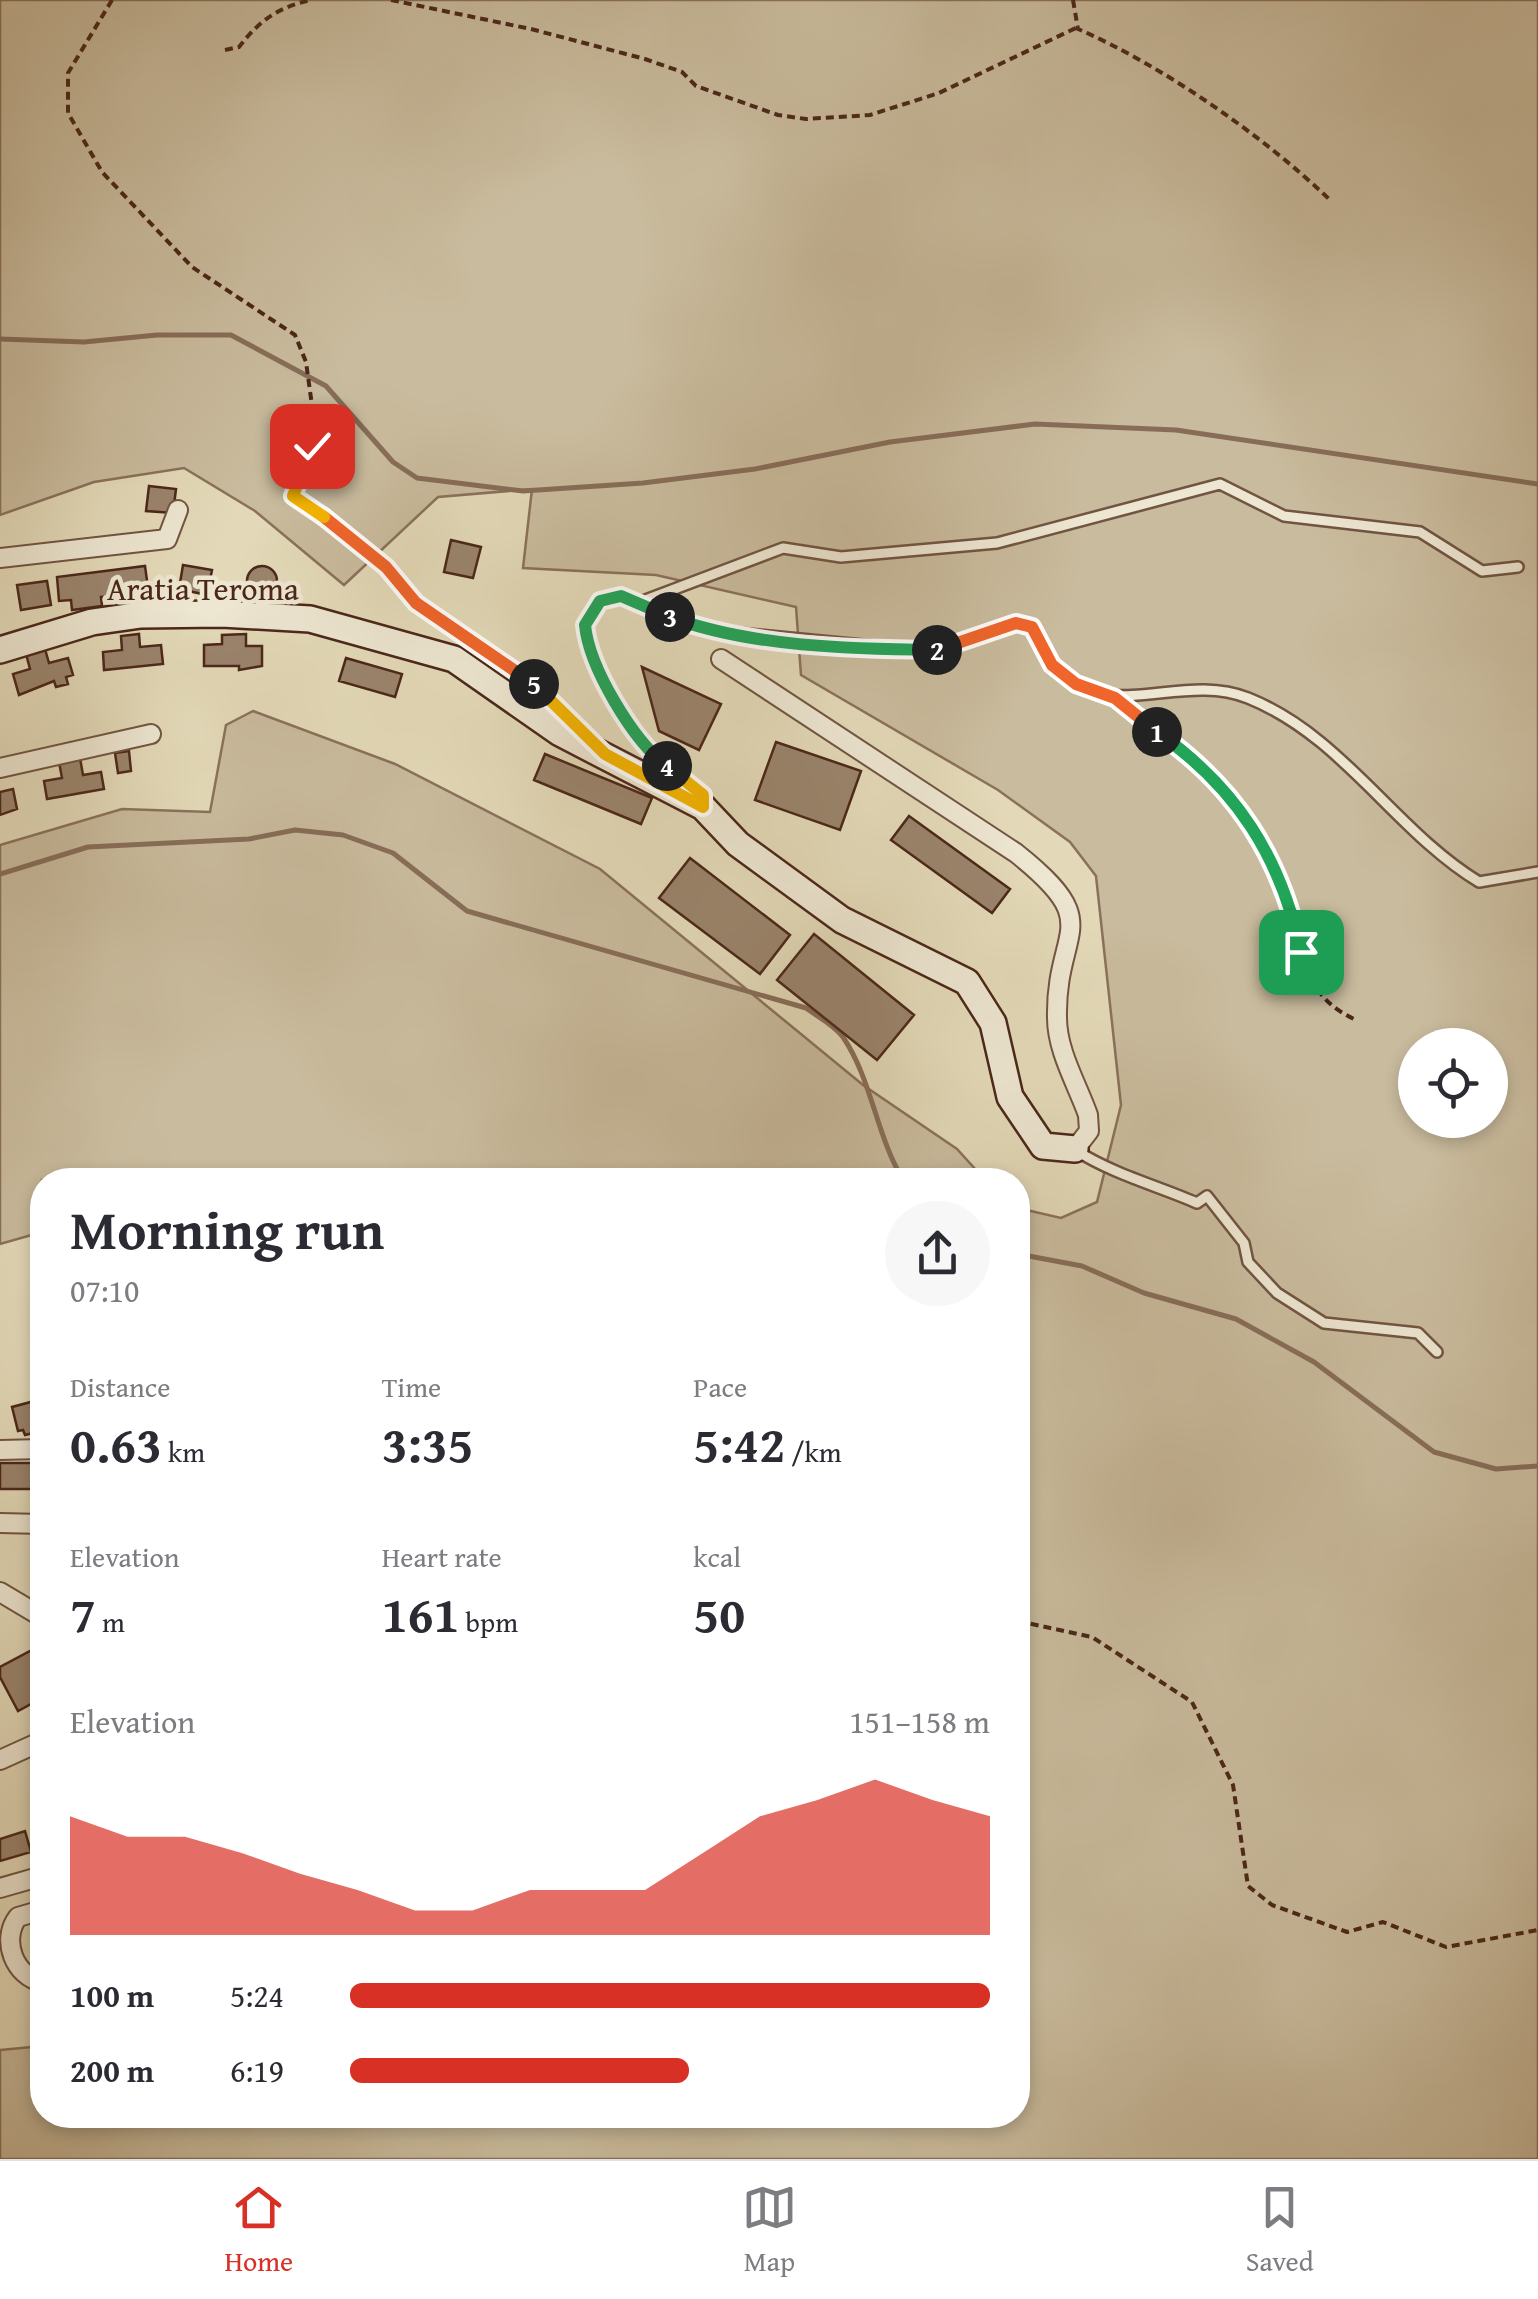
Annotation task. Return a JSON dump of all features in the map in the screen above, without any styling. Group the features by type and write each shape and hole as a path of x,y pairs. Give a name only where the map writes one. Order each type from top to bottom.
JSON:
{"main road":[{"name":"Aratia Teroma","path":"0,650 92,622 142,616 310,619 454,660 560,733 645,773 703,807 738,844 842,920 967,982 993,1023 1010,1097 1026,1127 1043,1146 1074,1149"}],"street":[{"path":"0,558 167,539 178,510"},
{"path":"721,659 1016,853 1051,881 1066,901 1073,921 1056,1020 1088,1115 1089,1131 1074,1149"},
{"path":"0,768 150,734"},
{"path":"0,1450 30,1449"},
{"path":"0,1523 30,1524"},
{"path":"0,1592 30,1611"},
{"path":"0,1760 30,1746"},
{"path":"0,1888 30,1879"},
{"path":"30,1914 18,1917 9,1928 8,1942 18,1967 30,1979"}],"lane":[{"path":"640,602 783,548 842,557 996,543 1220,484 1284,516 1420,532 1482,571 1518,567"},
{"path":"703,807 703,795 654,756 591,656 585,625 600,601 621,596 708,630 904,649 953,648 1016,623 1032,627 1052,665 1076,684 1115,698 1208,687 1251,700 1326,746 1417,832 1479,882 1538,872"},
{"name":"Aratia Teroma","path":"1074,1149 1102,1166 1124,1171 1197,1204 1207,1196 1244,1243 1248,1262 1276,1293 1324,1323 1418,1334 1437,1352"}],"path":[{"path":"112,0 68,73 68,113 102,172 192,267 294,335 306,362 314,420 312,446 293,496 349,534 386,567 416,603 513,665 555,704"},
{"path":"225,50 239,47 255,22 278,14 287,5 312,0"},
{"path":"391,0 530,29 646,60 682,72 696,86 778,115 806,120 870,115 940,94 1078,28"},
{"path":"1073,0 1078,28 1283,154 1329,198"},
{"path":"1115,698 1197,760 1250,820 1296,926 1307,976 1320,997 1354,1019"},
{"path":"1030,1623 1092,1636 1192,1702 1232,1786 1248,1886 1272,1905 1347,1932 1383,1922 1446,1947 1538,1930"}],"shaded area":[{"path":"0,0 1538,0 1538,2159 0,2159 0,2050 30,2047 30,2128 1030,2128 1030,1211 1061,1218 1097,1202 1121,1105 1096,876 1070,842 998,790 801,675 796,607 656,575 523,568 532,489 438,497 344,585 255,511 184,468 94,482 0,515"},
{"path":"253,711 395,764 600,869 863,1085 957,1149 974,1168 30,1168 30,1235 0,1244 0,845 122,809 210,812 226,725"}],"building":[{"path":"149,486 176,489 173,513 146,511"},
{"path":"451,540 481,547 473,578 444,572"},
{"path":"183,565 212,570 207,595 179,589"},
{"path":"145,566 148,588 154,587 155,595 101,597 102,606 72,610 71,600 59,601 57,577"},
{"path":"262,566 273,570 277,581 273,592 262,596 251,592 247,581 251,570"},
{"path":"47,581 51,605 21,610 17,585"},
{"path":"139,634 140,647 161,645 163,664 104,670 103,652 122,650 121,636"},
{"path":"246,634 246,646 262,646 262,666 239,670 239,666 204,666 204,645 222,644 222,635"},
{"path":"45,649 49,663 68,658 73,675 66,677 68,684 56,687 54,681 19,695 13,674 30,669 26,654"},
{"path":"346,658 402,674 395,697 339,681"},
{"path":"642,667 721,704 699,750 659,731"},
{"path":"776,742 861,771 840,830 755,800"},
{"path":"129,751 131,771 118,773 115,753"},
{"path":"545,754 652,798 641,824 534,780"},
{"path":"80,758 83,775 101,772 104,789 47,799 44,781 62,778 59,762"},
{"path":"13,789 17,809 0,815 0,792"},
{"path":"909,816 1010,889 992,913 891,840"},
{"path":"690,858 790,935 760,974 659,898"},
{"path":"814,934 914,1015 877,1060 777,980"},
{"path":"30,1402 30,1434 18,1431 12,1407"},
{"path":"0,1463 30,1463 30,1489 0,1489"},
{"path":"30,1651 30,1704 18,1711 0,1677 0,1667"},
{"path":"25,1831 30,1852 0,1861 0,1839"}],"waterway":[{"path":"0,339 84,342 157,335 231,335 326,386 393,462 417,478 523,491 643,483 755,469 890,442 1035,424 1176,430 1538,484"},
{"path":"0,874 88,847 249,839 295,830 343,835 393,853 467,911 806,1008 831,1025 853,1054 897,1168"},
{"path":"1030,1256 1082,1266 1144,1293 1236,1319 1314,1362 1434,1452 1496,1469 1538,1466"}],"route":[{"path":"312,446 293,496 349,534 386,567 416,603 513,665 605,754 703,807 703,795 654,756 602,679 586,641 585,625 600,601 621,596 708,630 790,641 904,649 953,648 1016,623 1032,627 1052,665 1076,684 1115,698 1197,760 1250,820 1296,926 1301,952"}]}
